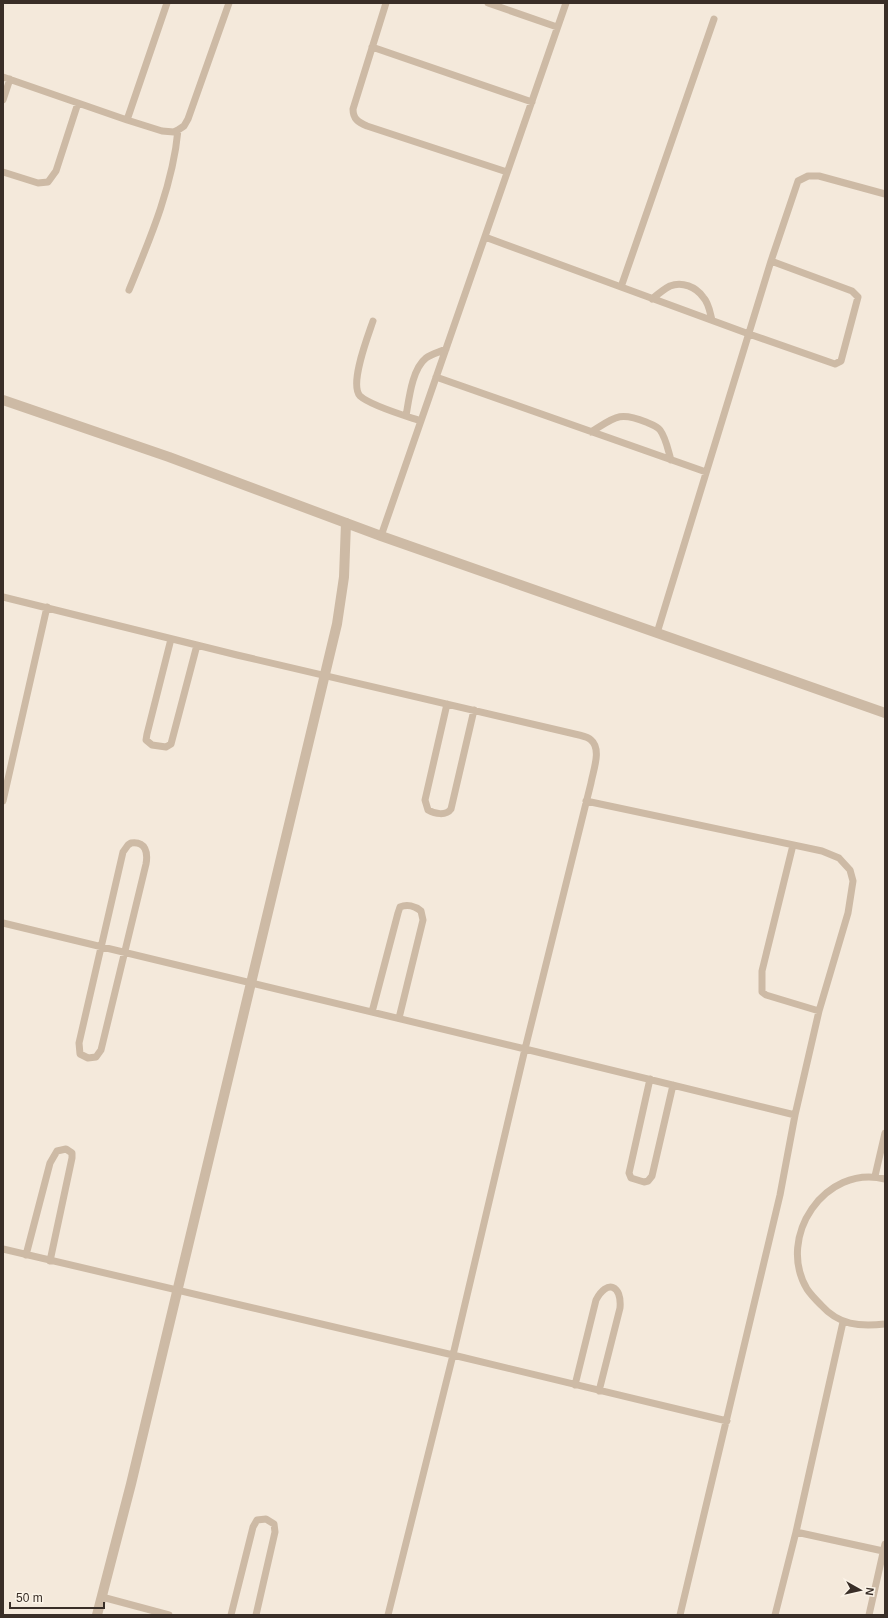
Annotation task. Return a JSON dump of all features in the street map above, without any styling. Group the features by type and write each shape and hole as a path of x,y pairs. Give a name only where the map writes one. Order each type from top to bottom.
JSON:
{"street":[{"path":"3,400 169,457 381,536 885,713"},
{"path":"97,1615 324,676 341,597 346,523"}],"lane":[{"path":"127,120 167,3"},
{"path":"3,100 7,78 127,120 162,131 174,132 184,126 188,119 229,3"},
{"path":"386,3 353,109 355,119 367,126 507,172"},
{"path":"488,3 557,27"},
{"path":"381,536 566,3"},
{"path":"621,287 714,19"},
{"path":"372,47 532,102"},
{"path":"3,172 38,183 48,182 56,171 78,103"},
{"path":"129,290 149,239 174,165 178,130"},
{"path":"657,633 771,261 798,181 808,176 819,176 885,194"},
{"path":"484,237 835,364 841,361 858,297 852,291 771,261"},
{"path":"652,299 675,284 689,285 703,296 712,320"},
{"path":"373,321 356,376 359,395 368,401 421,421"},
{"path":"406,416 411,386 420,364 426,357 446,349"},
{"path":"436,377 706,472"},
{"path":"592,432 617,416 636,418 658,427 671,460"},
{"path":"3,597 324,676 579,735 591,740 596,747 586,801 525,1049 453,1355 388,1615"},
{"path":"3,801 47,607"},
{"path":"171,638 147,734 146,740 152,745 166,747 171,744 197,645"},
{"path":"447,704 425,800 428,810 436,814 446,813 451,808 474,710"},
{"path":"586,801 822,851 839,858 850,870 853,881 848,913 819,1011 795,1115 780,1195 680,1615"},
{"path":"136,842 147,850 146,864 101,1050 96,1058 88,1058 80,1054 79,1043 101,946 123,852 128,846 136,842"},
{"path":"793,845 762,971 762,992 766,995 819,1011"},
{"path":"372,1012 400,907 412,906 421,911 423,920 399,1018"},
{"path":"3,923 795,1115"},
{"path":"650,1079 629,1173 631,1178 640,1181 646,1182 652,1176 674,1085"},
{"path":"875,1176 885,1133"},
{"path":"26,1255 50,1162 57,1151 66,1149 72,1153 72,1158 50,1261"},
{"path":"885,1178 875,1176 851,1180 829,1190 819,1198 810,1210 804,1223 798,1248 798,1260 806,1288 825,1310 843,1322 885,1324"},
{"path":"3,1249 727,1421"},
{"path":"575,1385 596,1300 601,1291 609,1287 614,1288 618,1290 620,1296 620,1308 600,1391"},
{"path":"775,1615 796,1532 843,1322"},
{"path":"231,1615 253,1527 257,1520 266,1519 274,1524 276,1532 256,1615"},
{"path":"796,1532 884,1547 869,1615"},
{"path":"102,1597 169,1615"}]}
